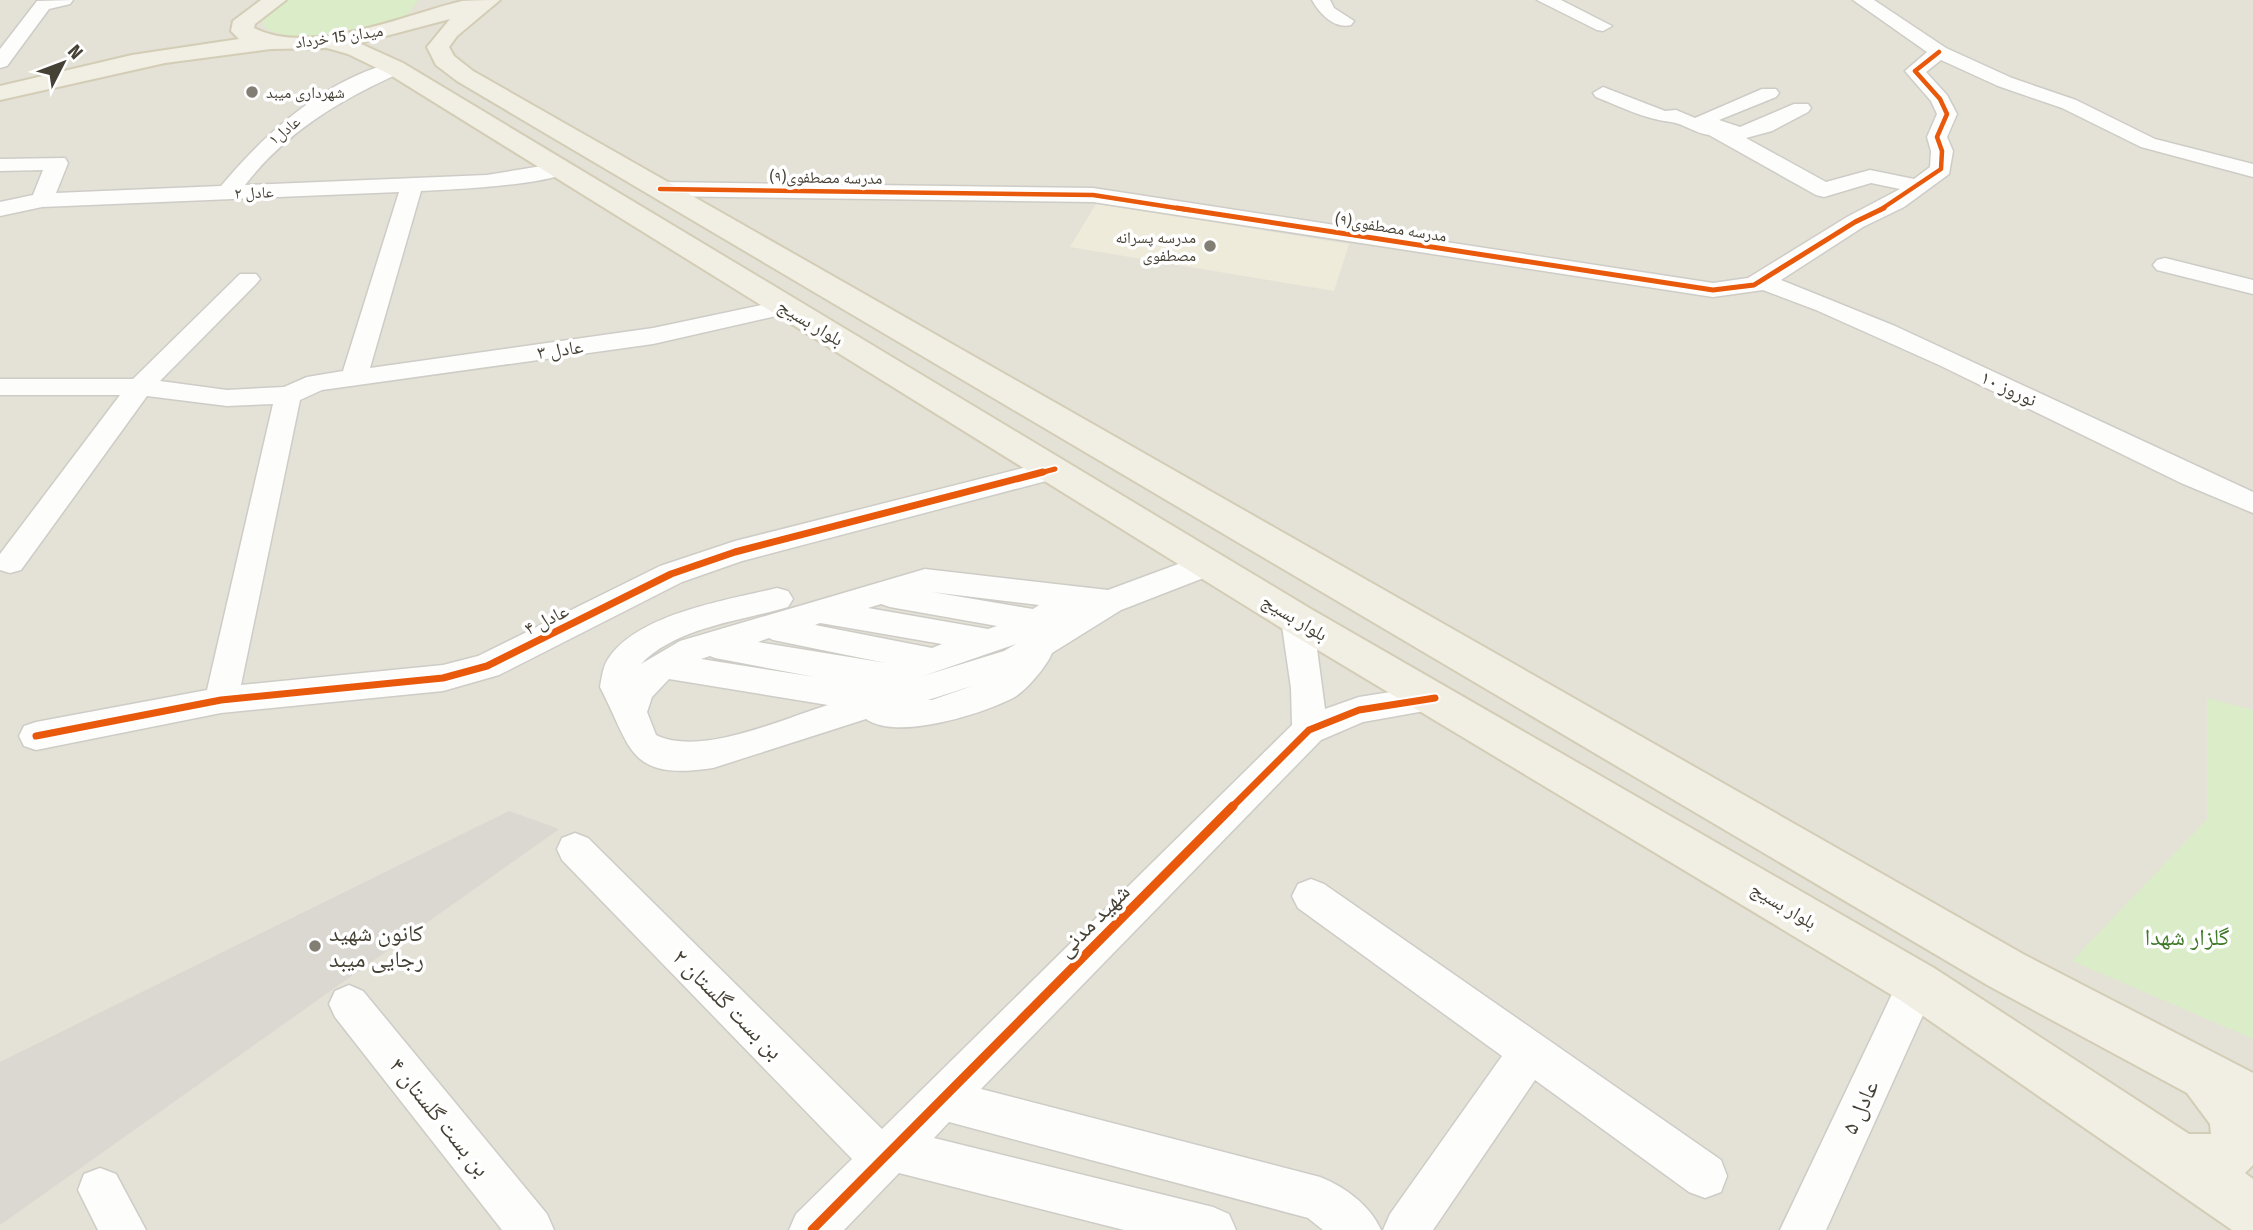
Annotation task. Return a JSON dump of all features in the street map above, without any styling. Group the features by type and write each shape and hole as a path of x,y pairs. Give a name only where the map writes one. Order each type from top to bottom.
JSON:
{"main road":[{"name":"میدان 15 خرداد","path":"262,8 242,31 250,38 266,43 327,41 404,26 482,0"},
{"name":"بلوار بسیج","path":"489,0 449,31 438,47 444,60 465,76 2006,970 2253,1101"},
{"path":"0,88 157,49 262,8"},
{"name":"بلوار بسیج","path":"327,41 356,49 396,68 1297,619 1917,984 2181,1160 2253,1212"},
{"path":"0,93 155,57 214,46 266,43"},
{"path":"429,88 435,80 465,76"},
{"path":"2181,1160 2202,1164 2219,1162 2231,1154 2238,1142 2237,1125 2229,1106 2197,1072"}],"street":[{"path":"0,62 43,5 64,0"},
{"path":"1321,0 1327,12 1345,22"},
{"path":"1546,0 1603,26"},
{"path":"1862,0 1939,52 2005,82 2069,104 2147,143 2253,171"},
{"name":"مدرسه مصطفوی(۹)","path":"660,189 1093,195 1713,290 1754,285 1918,186 1941,169 1942,151 1937,137 1947,114 1940,99 1915,71 1939,52"},
{"name":"عادل۱","path":"226,193 266,144 304,114 349,88 396,68"},
{"path":"1603,93 1662,117 1676,116 1697,127 1740,136 1801,108"},
{"path":"1769,93 1705,119 1714,129 1824,190 1870,176 1918,186"},
{"path":"0,165 57,163 42,200"},
{"name":"عادل ۲","path":"0,209 42,200 487,181 561,169"},
{"path":"0,387 140,387 227,398 288,395 316,383 354,378 412,186"},
{"path":"2165,265 2253,287"},
{"path":"10,562 140,387 248,279"},
{"name":"نوروز ۱۰","path":"1761,281 1821,302 1931,351 2253,503"},
{"name":"عادل ۳","path":"333,381 653,337 785,307"},
{"path":"221,701 288,395"},
{"name":"عادل ۴","path":"36,736 221,701 443,678 487,666 671,574 722,556 1055,469"},
{"path":"665,666 835,693 990,641 1045,629 1208,564"},
{"path":"818,612 925,580 1110,601"},
{"path":"878,594 1045,629"},
{"path":"990,641 818,612 773,613 666,631 646,640 630,652 618,676 620,699 631,712 634,729 644,745 663,755 687,758 713,754 850,712 933,713 1003,688 1045,629 1074,597"},
{"path":"631,712 643,684 665,666 691,650 709,645 773,613 933,660"},
{"path":"1297,619 1308,688 1309,730"},
{"path":"709,645 882,677"},
{"name":"شهید مدنی","path":"812,1230 1309,730 1359,710 1435,698"},
{"name":"بن بست گلستان ۲","path":"575,849 887,1154"},
{"path":"1311,896 1705,1176"},
{"name":"عادل ۵","path":"1803,1230 1917,984"},
{"name":"بن بست گلستان ۴","path":"349,1004 531,1230"},
{"path":"1406,1230 1530,1051"},
{"path":"941,1100 1320,1199 1358,1230"},
{"path":"887,1154 1213,1230"},
{"path":"100,1190 123,1230"}],"shaded area":[{"path":"0,0 2253,0 2253,1230 0,1230"},
{"name":"مدرسه پسرانه مصطفوی","path":"1096,204 1349,244 1334,291 1070,247"}],"green space":[{"path":"280,0 418,0 408,13 391,24 347,36 323,38 280,34 265,28 262,20 267,10"},
{"name":"گلزار شهدا","path":"2207,698 2253,710 2253,1039 2072,961 2207,819"}],"building":[{"name":"کانون شهید رجایی میبد","path":"509,811 559,829 0,1225 0,1062"}],"cycle path":[{"path":"660,189 1093,195 1713,290 1754,285 1779,272 1855,222 1896,202 1941,169 1942,151 1937,137 1947,114 1940,99 1915,71 1939,52"},
{"path":"36,736 221,700 443,678 487,666 671,574 735,552 1055,469"},
{"path":"812,1230 1309,730 1359,710 1435,698"}],"place":[{"name":"شهرداری میبد","path":"252,92"},
{"name":"مدرسه پسرانه مصطفوی","path":"1210,246"},
{"name":"کانون شهید رجایی میبد","path":"315,946"}]}
